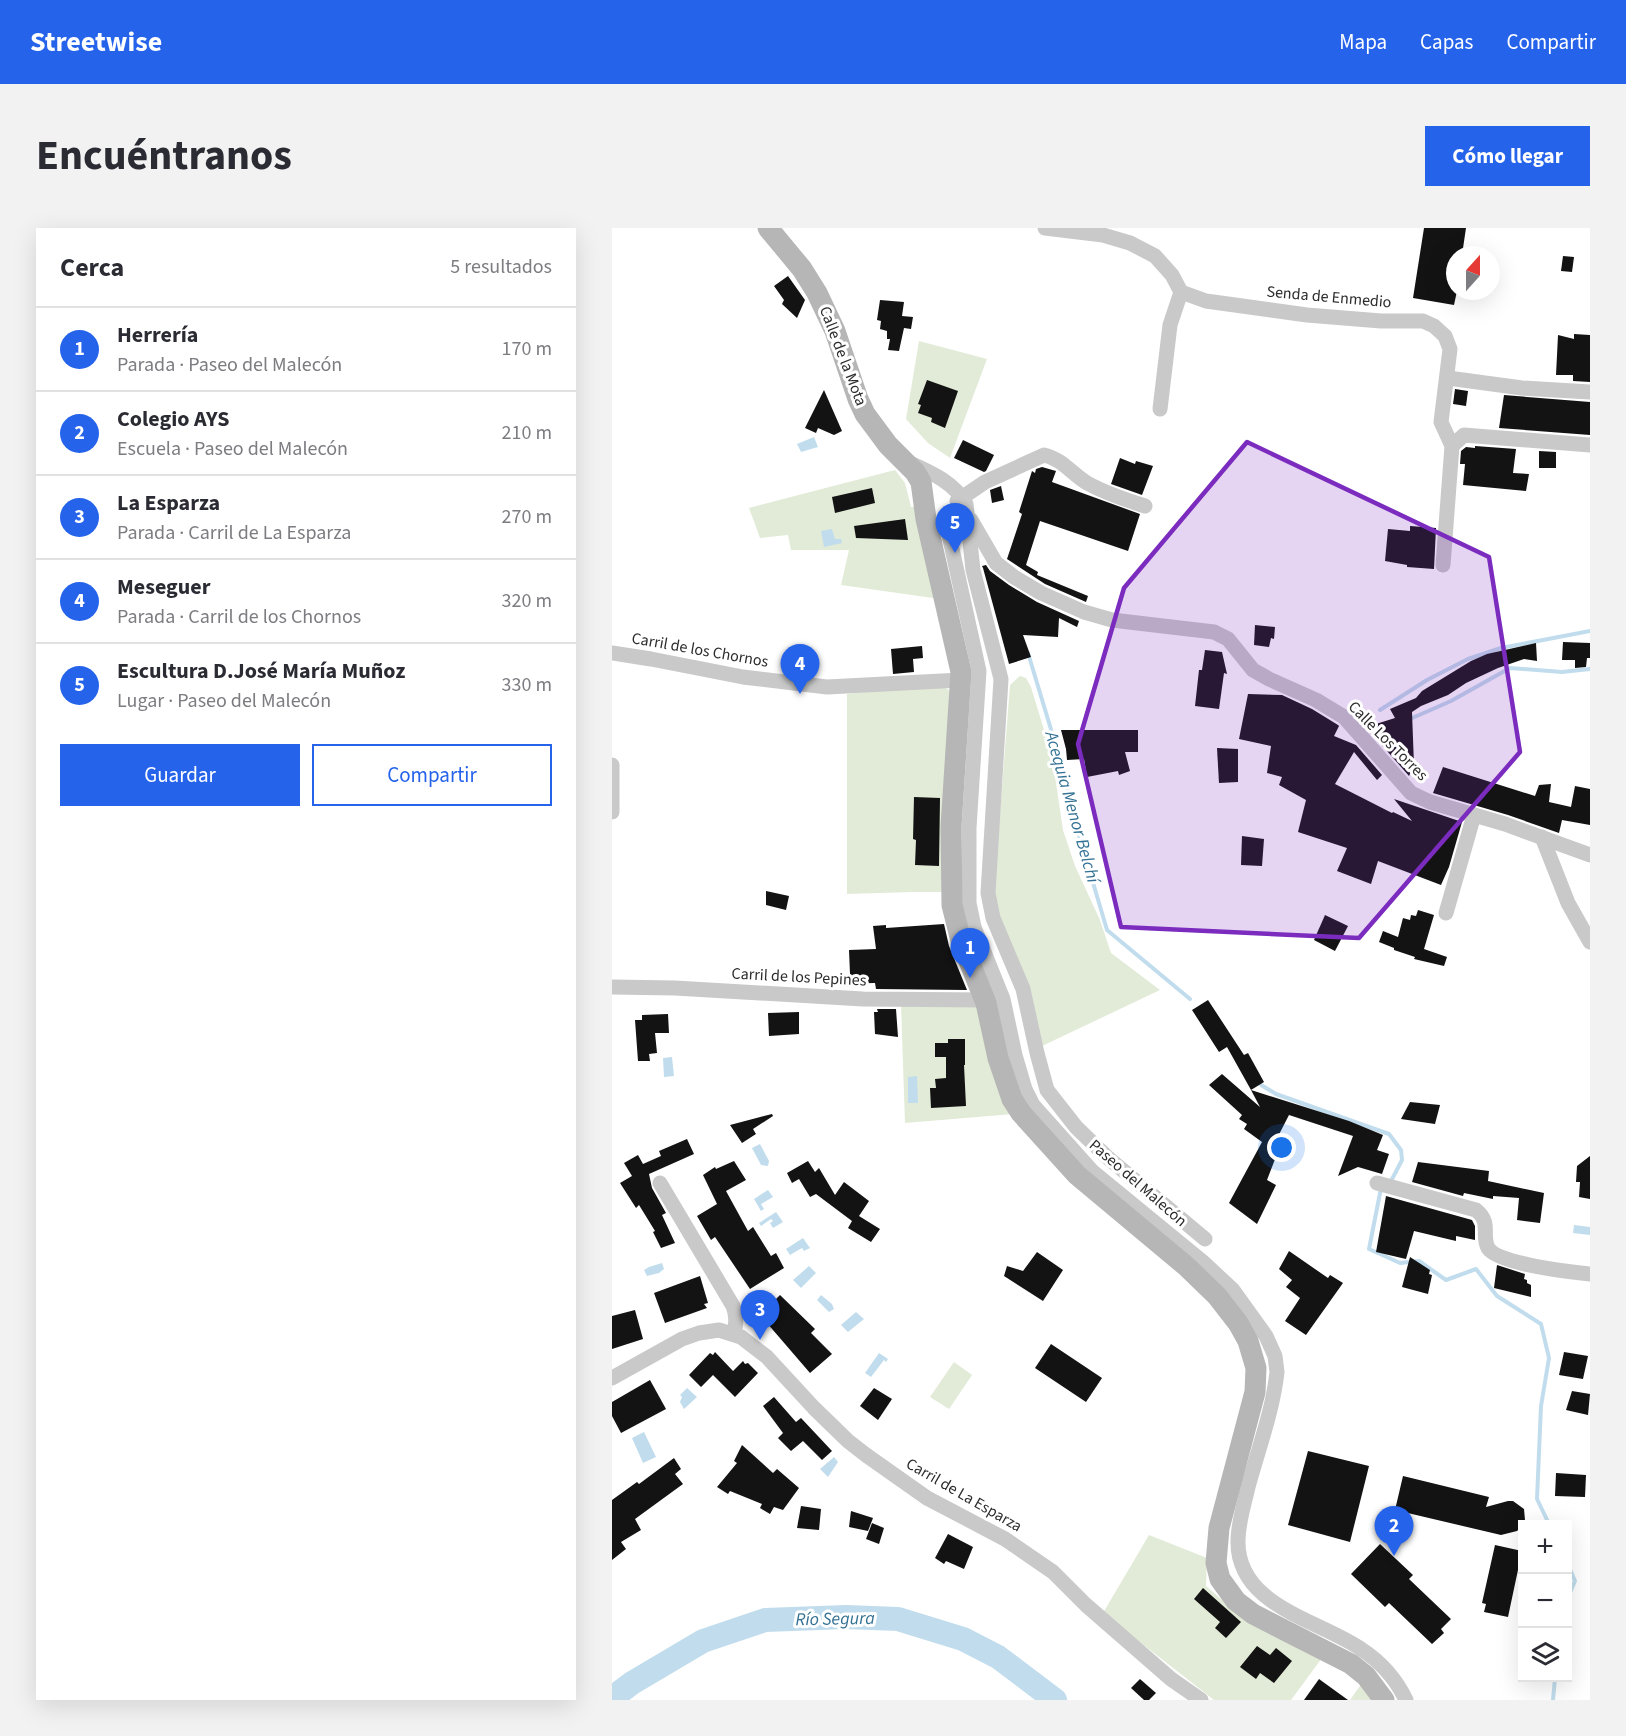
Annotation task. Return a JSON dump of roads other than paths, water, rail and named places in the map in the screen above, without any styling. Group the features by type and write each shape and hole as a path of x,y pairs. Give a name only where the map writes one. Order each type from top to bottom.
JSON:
{"street":[{"name":"Calle de la Mota","path":"768,228 802,269 817,293 835,331 865,414 888,445 915,472 921,482"},
{"path":"1045,228 1102,235 1130,243 1155,256 1172,275 1181,292 1170,325 1160,409"},
{"name":"Senda de Enmedio","path":"1181,292 1206,301 1240,307 1371,321 1423,321 1434,326 1445,336 1450,349 1448,378"},
{"path":"1443,565 1452,446 1442,422 1448,378 1522,388 1590,392"},
{"path":"1452,446 1464,435 1590,445"},
{"path":"959,499 985,482 1044,455 1055,458 1087,483 1145,506"},
{"path":"904,460 938,476 959,499"},
{"path":"1205,1239 1107,1157 1076,1127 1047,1089 1023,988 993,918 988,893 1001,679 973,570 966,504 939,488 921,482 926,519 961,680 951,827 951,895 957,930 985,1000 1002,1071 1017,1109 1077,1175 1211,1289 1238,1323 1248,1341 1256,1368 1256,1383 1219,1528 1216,1555 1220,1579 1236,1601 1253,1614 1351,1664 1366,1676 1384,1700"},
{"name":"Calle Los Torres","path":"968,514 996,563 1041,593 1084,612 1112,620 1214,632 1228,639 1253,670 1316,700 1344,717 1411,793 1430,802 1542,837 1590,855"},
{"name":"Paseo del Malecón","path":"947,526 979,670 969,828 969,903 976,933 1004,999 1015,1055 1025,1089 1033,1105 1083,1161 1217,1274 1233,1290 1262,1328 1272,1349 1277,1372 1240,1521 1238,1551 1243,1567 1252,1583 1269,1599 1356,1645 1372,1657 1389,1673 1406,1700"},
{"path":"973,570 975,563 981,560 996,563"},
{"name":"Carril de los Chornos","path":"612,653 651,658 743,677 827,687 961,680"},
{"path":"612,765 612,812"},
{"path":"1446,913 1474,815"},
{"path":"1542,837 1568,903 1590,942"},
{"name":"Carril de los Pepines","path":"612,987 675,988 863,999 985,1000"},
{"path":"660,1183 733,1306 736,1313 734,1334"},
{"path":"1377,1183 1476,1210 1484,1218 1488,1247 1497,1255 1531,1265 1590,1274"},
{"name":"Carril de La Esparza","path":"612,1378 682,1339 699,1333 719,1330 734,1334 754,1345 767,1357 848,1441 927,1498 1005,1539 1053,1572 1086,1605 1171,1679 1201,1700"}],"water":[{"path":"814,437 818,447 801,452 797,444"},
{"path":"832,529 835,539 841,539 842,543 824,547 821,531"},
{"path":"672,1057 674,1076 664,1077 663,1058"},
{"path":"917,1076 918,1103 908,1103 908,1077"},
{"path":"760,1144 769,1161 768,1166 761,1165 752,1148"},
{"path":"768,1190 773,1197 761,1204 764,1209 761,1211 754,1199"},
{"path":"776,1212 783,1222 773,1228 770,1223 773,1221 771,1219 761,1226 759,1223"},
{"path":"1574,1225 1590,1227 1590,1235 1573,1233"},
{"path":"803,1238 810,1248 804,1251 802,1248 790,1255 786,1249"},
{"path":"662,1263 664,1269 647,1276 644,1270"},
{"path":"809,1266 816,1273 801,1288 793,1280"},
{"path":"821,1295 832,1304 834,1309 829,1312 817,1300"},
{"path":"856,1312 864,1319 848,1332 841,1325"},
{"path":"879,1353 888,1359 886,1362 884,1360 871,1377 865,1373"},
{"path":"687,1388 697,1397 684,1409 680,1402 682,1397 680,1395"},
{"path":"644,1432 656,1457 643,1463 632,1438"},
{"path":"834,1457 838,1462 828,1477 820,1469"}],"waterway":[{"path":"1380,710 1427,680 1468,659 1501,648 1590,631"},
{"name":"Acequia Menor Belchí","path":"1028,653 1107,930 1190,999"},
{"path":"1410,719 1451,701 1510,668 1562,672 1590,669"},
{"name":"Acequia Menor Belchí","path":"1261,1085 1276,1094 1389,1134 1401,1150 1402,1160 1390,1183"},
{"name":"Acequia Menor Belchí","path":"1381,1188 1369,1249 1400,1263 1419,1261 1446,1280 1476,1269 1497,1296 1541,1324 1549,1358 1541,1406 1537,1499 1547,1520"},
{"name":"Acequia Menor Belchí","path":"1572,1574 1575,1581 1572,1588"},
{"name":"Río Segura","path":"612,1698 632,1683 703,1641 765,1620 846,1617 898,1619 963,1639 998,1657 1055,1700"},
{"name":"Acequia Menor Belchí","path":"1553,1700 1555,1682"}],"place":[{"name":"Escultura D.José María Muñoz","path":"955,553"},
{"name":"Meseguer","path":"800,694"},
{"name":"Herrería","path":"970,978"},
{"name":"La Esparza","path":"760,1340"},
{"name":"Colegio AYS","path":"1394,1556"}]}
